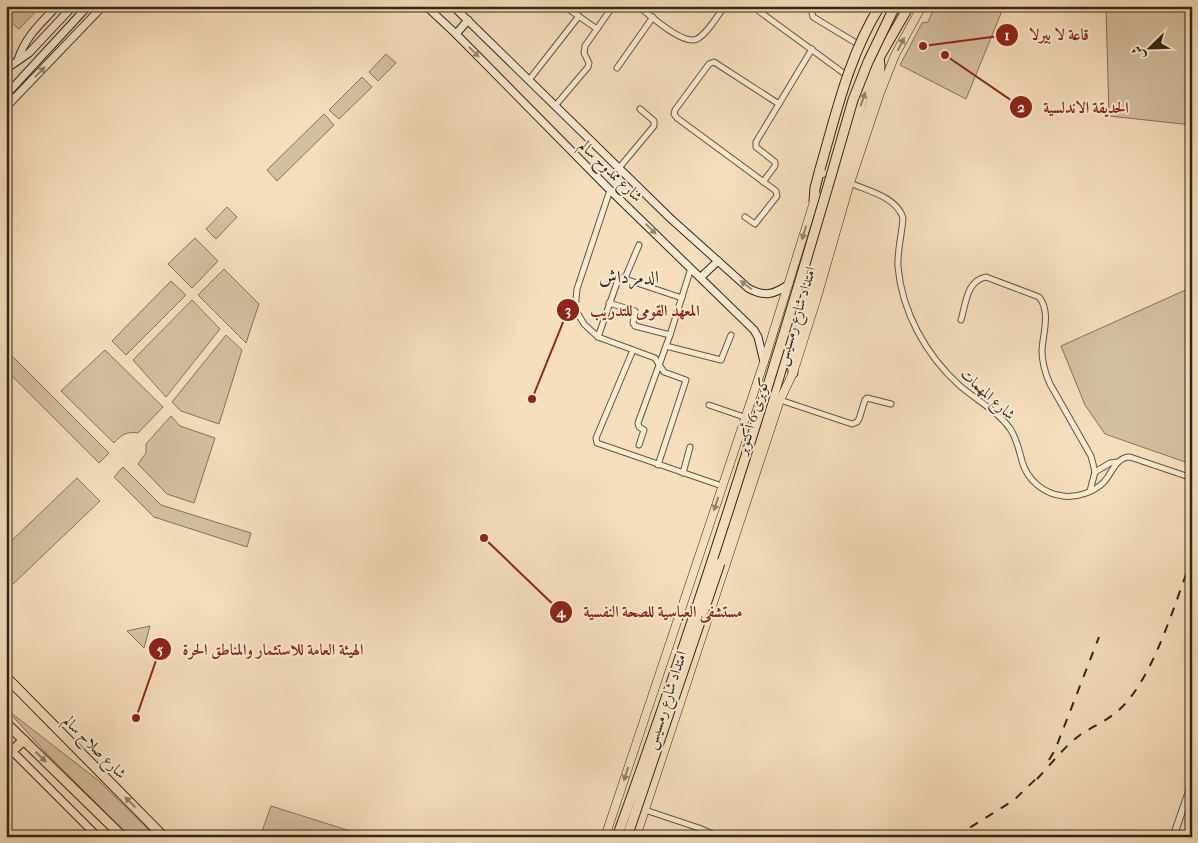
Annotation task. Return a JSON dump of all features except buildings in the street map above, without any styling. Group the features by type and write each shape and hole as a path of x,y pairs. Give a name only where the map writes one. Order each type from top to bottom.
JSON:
{"highway":[{"path":"814,201 820,169 851,68 870,23 880,6"},
{"name":"كوبرى 6 أكتوبر","path":"617,837 659,722 745,463 853,100 868,62 895,6"},
{"name":"كوبرى 6 أكتوبر","path":"626,837 752,467 856,119 879,58 909,6"},
{"path":"793,373 792,358 840,198 879,78 879,58"},
{"name":"شارع صلاح سالم","path":"6,677 164,837"},
{"path":"6,723 123,837"},
{"path":"8,750 24,740"}],"main road":[{"path":"18,60 21,49 27,39 57,6"},
{"path":"6,69 35,46 73,6"},
{"path":"6,95 88,6"},
{"path":"6,107 103,6"},
{"name":"شارع ممدوح سالم","path":"426,6 610,190 754,330 758,337 764,362"},
{"name":"شارع ممدوح سالم","path":"454,6 619,168 748,288 760,294 771,294 789,284"},
{"name":"امتداد شارع رمسيس","path":"605,837 744,417 764,362 853,80 886,6"},
{"name":"امتداد شارع رمسيس","path":"636,837 780,400 793,373 850,183 887,75 922,6"},
{"path":"456,34 468,20"},
{"path":"701,277 718,261"},
{"path":"681,612 682,619 692,628 705,627"},
{"path":"632,758 641,750 646,748 651,750 656,757 658,769"},
{"path":"8,750 98,837"}],"street":[{"path":"564,6 598,29"},
{"path":"555,106 588,67 589,63 584,55 584,50 614,6"},
{"path":"638,6 685,40 692,41 703,34 725,6"},
{"path":"752,6 853,80"},
{"path":"815,6 812,13 813,18 866,49"},
{"path":"529,80 579,16"},
{"path":"617,68 653,18"},
{"path":"763,182 775,166 775,162 756,145 812,49"},
{"path":"745,217 755,224 777,196 776,191 677,118 674,114 675,110 709,64 714,62 779,104"},
{"path":"619,168 654,126 652,119 640,109"},
{"name":"شارع المهمات","path":"850,183 890,200 901,211 903,218 898,266 900,280 906,305 922,340 932,356 960,386 1005,422 1015,437 1025,469 1040,488 1062,496 1079,495 1100,486 1118,462"},
{"path":"610,190 577,289 576,309 580,318 598,336 656,358 664,372 685,379 686,381 658,465"},
{"path":"625,278 639,245"},
{"path":"639,445 644,430 639,427 638,423 670,335 691,268"},
{"path":"598,336 619,277 682,298"},
{"path":"961,320 970,289 975,282 982,278 986,277 1040,297 1045,313 1042,350 1045,373 1088,448 1095,472 1090,491"},
{"path":"609,302 636,311 633,323 635,326 670,335"},
{"path":"666,346 721,360 731,335"},
{"path":"634,350 596,441 599,445 722,486"},
{"path":"780,400 852,424 859,419 867,398 891,404"},
{"path":"709,405 744,417"},
{"path":"682,473 690,447"},
{"path":"1095,472 1112,462 1118,462 1121,459 1130,457 1192,478"},
{"path":"1173,837 1192,783"},
{"path":"645,810 720,837"}],"shaded area":[{"path":"6,6 41,6 19,29 6,18"},
{"path":"935,6 1004,6 966,99 900,65 922,23 928,22"},
{"path":"1114,6 1192,6 1192,125 1109,116 1106,9"},
{"path":"386,54 396,63 378,81 369,72"},
{"path":"362,77 372,87 339,119 329,110"},
{"path":"324,114 334,125 277,181 267,170"},
{"path":"227,207 237,217 216,239 206,229"},
{"path":"195,238 218,261 192,288 168,264"},
{"path":"224,269 259,304 246,343 198,295"},
{"path":"171,281 186,295 126,355 112,341"},
{"path":"1192,287 1192,448 1188,463 1105,434 1085,405 1061,346"},
{"path":"192,300 220,329 166,397 133,360"},
{"path":"226,335 242,350 219,424 181,411 172,402"},
{"path":"6,350 109,453 99,463 6,370"},
{"path":"105,350 163,407 138,433 124,434 114,443 61,391"},
{"path":"171,416 180,426 215,438 194,503 167,494 138,464 146,453 146,444"},
{"path":"123,467 161,505 251,533 247,547 154,517 114,477"},
{"path":"77,478 100,501 12,585 6,578 6,546"},
{"path":"150,626 144,648 127,631"},
{"path":"6,709 99,781 156,837 130,837 47,754"},
{"path":"271,806 363,835 368,837 260,837"}],"railway":[{"path":"1037,779 1074,740 1116,712 1133,694 1162,639 1191,561"},
{"path":"1049,760 1055,750 1099,637"},
{"path":"955,837 1014,800 1040,775"}],"place":[{"name":"قاعة لا بيرلا","path":"923,46"},
{"name":"الحديقة الاندلسية","path":"945,55"},
{"name":"المعهد القومى للتدريب","path":"532,399"},
{"name":"مستشفى العباسية للصحة النفسية","path":"484,538"},
{"name":"الهيئة العامة للاستثمار والمناطق الحرة","path":"136,718"}],"district":[{"name":"الدمرداش","path":"629,277"}]}
